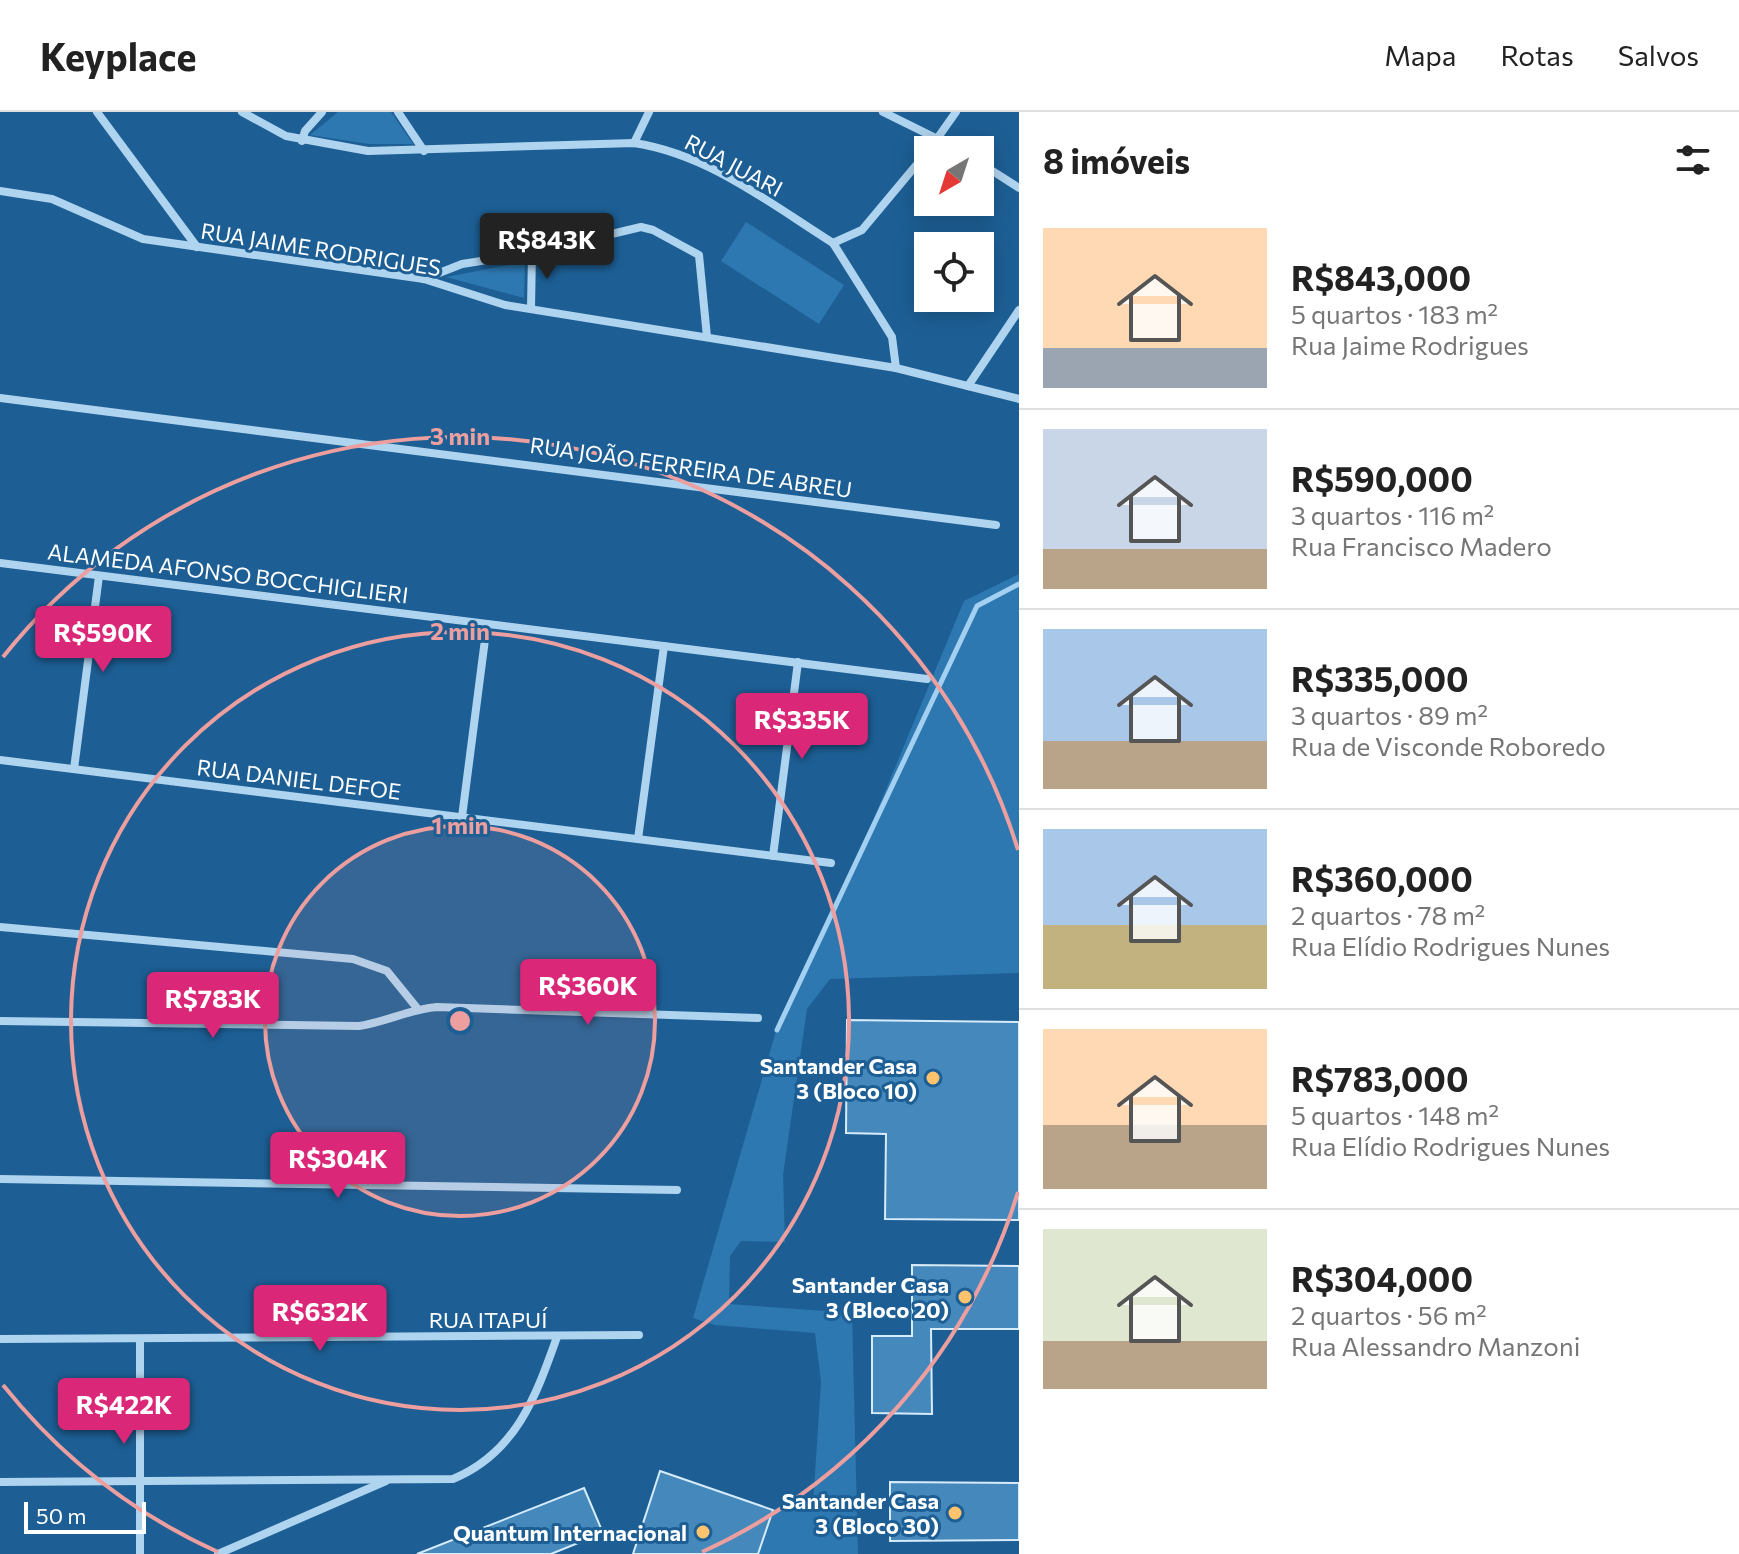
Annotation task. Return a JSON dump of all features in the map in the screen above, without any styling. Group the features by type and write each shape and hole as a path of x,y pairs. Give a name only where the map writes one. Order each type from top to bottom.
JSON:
{"street":[{"path":"97,112 197,247"},
{"name":"RUA JUARI","path":"242,112 271,129 302,141 368,151 634,143 659,147 725,175 833,243"},
{"path":"302,141 305,131 322,112"},
{"path":"398,112 424,151"},
{"path":"634,143 649,112"},
{"path":"883,112 937,136"},
{"path":"940,136 956,112"},
{"path":"896,368 892,337 833,243 862,230 914,167"},
{"path":"994,172 1019,188"},
{"name":"RUA JAIME RODRIGUES","path":"0,191 52,199 143,239 424,279 492,301 896,368 1019,399"},
{"path":"424,279 447,267 532,253 631,228 653,230 699,255 707,337"},
{"path":"531,308 532,253"},
{"path":"968,386 1019,310"},
{"name":"RUA JOÃO FERREIRA DE ABREU","path":"0,398 996,525"},
{"name":"ALAMEDA AFONSO BOCCHIGLIERI","path":"0,563 927,679"},
{"path":"74,769 99,576"},
{"path":"462,817 487,624"},
{"path":"638,839 664,646"},
{"path":"773,856 798,662"},
{"name":"RUA DANIEL DEFOE","path":"0,760 831,863"},
{"path":"0,927 353,959 387,971 417,1008"},
{"path":"0,1021 359,1026 388,1020 417,1008 758,1018"},
{"path":"0,1179 677,1190"},
{"name":"RUA ITAPUÍ","path":"0,1339 639,1335"},
{"path":"0,1482 453,1479 473,1471 495,1454 532,1405 557,1337"},
{"path":"140,1339 140,1554"},
{"path":"218,1554 330,1508 388,1480"}],"shaded area":[{"path":"338,112 391,112 413,144 369,144 310,135"},
{"path":"746,222 844,285 819,324 721,261"},
{"path":"525,262 524,298 446,277"},
{"path":"1019,574 1019,973 830,979 807,1009 783,1175 785,1242 741,1241 730,1256 729,1304 852,1313 858,1554 758,1554 773,1510 813,1504 821,1382 815,1333 715,1325 693,1318 776,1031 872,823 964,601"}],"building":[{"name":"Santander Casa 3 (Bloco 10)","path":"847,1020 1019,1022 1019,1220 885,1219 886,1134 846,1133"},
{"path":"912,1265 1019,1266 1019,1329 931,1329 932,1414 872,1413 872,1336 912,1336"},
{"name":"Quantum Internacional","path":"660,1471 773,1510 758,1554 633,1554"},
{"name":"Santander Casa 3 (Bloco 30)","path":"890,1482 1019,1483 1019,1540 890,1541"},
{"name":"Quantum Internacional","path":"584,1488 603,1533 551,1554 417,1554"}],"waterway":[{"path":"777,1030 977,606 1019,584"}],"place":[{"name":"Santander Casa 3 (Bloco 10)","path":"933,1078"},
{"name":"Santander Casa 3 (Bloco 20)","path":"965,1297"},
{"name":"Santander Casa 3 (Bloco 30)","path":"955,1513"},
{"name":"Quantum Internacional","path":"703,1532"}]}
